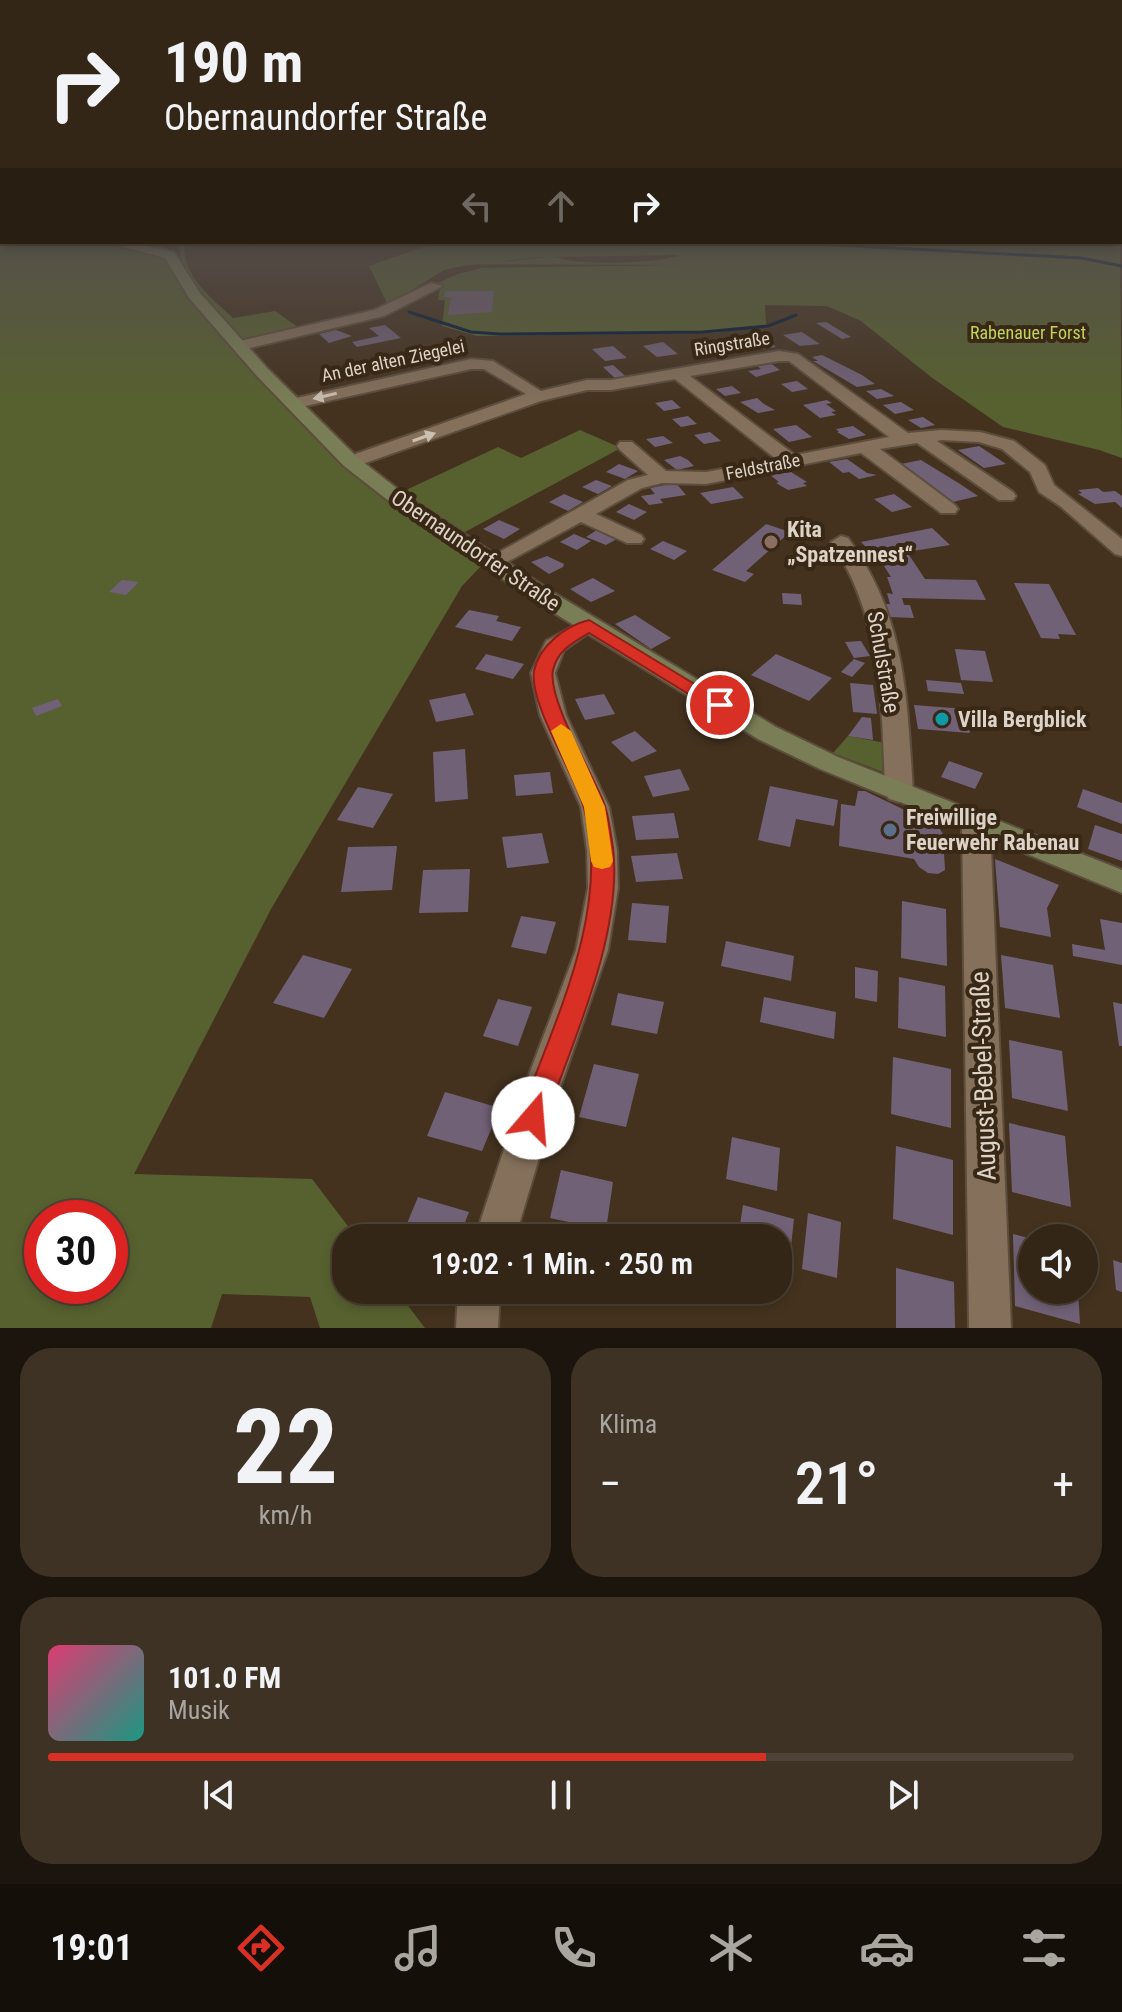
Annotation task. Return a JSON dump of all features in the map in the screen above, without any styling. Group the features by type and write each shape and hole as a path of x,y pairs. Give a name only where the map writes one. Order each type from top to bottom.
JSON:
{"street":[{"name":"Obernaundorfer Straße","path":"186,282 194,295 292,404 351,462 389,492 589,625 767,733 899,792 1122,882"},
{"path":"241,345 379,313 436,286"},
{"name":"Ringstraße","path":"791,461 738,419 726,415 681,377 686,371 779,356 793,357 912,438"},
{"name":"An der alten Ziegelei","path":"292,404 471,364 487,364 534,392 535,397"},
{"path":"351,462 535,397 587,385 611,385 677,374"},
{"name":"Feldstraße","path":"494,563 635,484 661,477 706,478 912,438 980,437 1008,445 1038,469 1046,488 1067,502 1122,550"},
{"path":"912,438 1006,496"},
{"path":"626,446 661,477"},
{"path":"865,447 948,509"},
{"path":"582,515 634,539"},
{"name":"Schulstraße","path":"841,542 864,574 881,628 894,696 899,792"},
{"path":"499,1224 542,1088 592,950 603,888 602,850 595,807 553,715 543,673 554,646 589,625"},
{"name":"August-Bebel-Straße","path":"976,824 990,1328"},
{"path":"477,1328 478,1304"}],"green space":[{"path":"0,282 190,282 218,321 224,319 193,282 197,282 233,318 275,311 302,330 244,341 226,320 219,321 298,416 341,458 389,498 498,447 521,458 580,430 621,448 450,540 483,564 462,586 271,909 134,1174 312,1179 346,1224 332,1224 332,1304 407,1304 425,1328 320,1328 310,1297 222,1294 211,1328 0,1328"},
{"name":"Rabenauer Forst","path":"377,282 425,282 388,305"},
{"name":"Rabenauer Forst","path":"440,282 1121,282 1122,458 1003,427 931,377 861,321 827,306 765,305 766,326 713,333 477,336 442,326 445,300 438,300 440,288 433,285"},
{"path":"848,736 886,743 888,774 833,753"}],"building":[{"path":"445,291 494,291 492,312 448,315 451,297 444,297"},
{"path":"826,322 851,337 842,339 816,323"},
{"path":"385,325 401,338 357,347 352,342 379,336 369,328"},
{"path":"336,330 352,336 329,343 319,334"},
{"path":"802,332 820,344 800,346 783,335"},
{"path":"759,335 776,347 755,350 740,339"},
{"path":"712,341 729,353 708,356 693,345"},
{"path":"663,342 678,354 657,357 643,346"},
{"path":"613,346 627,358 605,361 592,349"},
{"path":"822,355 875,384 857,387 813,361 818,361 812,357"},
{"path":"770,363 780,370 756,377 748,371 761,369 756,365"},
{"path":"613,365 631,381 620,383 603,367"},
{"path":"797,381 808,389 792,392 781,384"},
{"path":"732,386 741,393 725,396 716,389"},
{"path":"881,389 894,396 877,399 866,391"},
{"path":"757,398 775,410 758,413 740,402"},
{"path":"672,400 681,408 664,411 655,403"},
{"path":"827,400 832,403 826,404 836,411 831,412 836,415 820,418 803,405"},
{"path":"901,402 914,410 895,414 883,405"},
{"path":"688,416 697,424 681,427 672,419"},
{"path":"923,417 935,425 921,428 908,420"},
{"path":"796,425 812,437 789,442 773,429"},
{"path":"853,426 866,435 849,439 836,429"},
{"path":"710,432 721,441 704,444 694,435"},
{"path":"663,436 673,443 655,447 646,439"},
{"path":"979,446 1006,464 984,468 958,450"},
{"path":"680,456 694,466 677,470 664,460"},
{"path":"847,459 867,473 877,475 859,479 849,472 843,473 829,462"},
{"path":"921,460 978,496 953,502 896,465"},
{"path":"619,464 638,471 625,479 606,472"},
{"path":"791,472 807,482 803,483 807,486 788,490 770,475"},
{"path":"596,480 612,486 598,494 582,487"},
{"path":"676,483 686,495 660,499 663,503 649,505 641,496 655,494 650,488"},
{"path":"733,487 744,498 711,504 700,493"},
{"path":"1098,488 1103,492 1115,491 1122,496 1122,508 1115,502 1095,504 1078,494 1082,493 1078,490"},
{"path":"564,494 583,502 568,511 549,502"},
{"path":"894,494 912,507 892,512 874,499"},
{"path":"629,504 647,512 634,520 616,512"},
{"path":"499,520 520,529 504,539 483,529"},
{"path":"766,524 790,532 746,571 754,574 745,582 712,570"},
{"path":"932,528 950,545 907,552 925,579 976,580 986,600 902,598 904,605 910,605 914,618 889,617 885,604 890,604 887,593 893,594 887,577 891,577 877,555 861,542"},
{"path":"597,530 617,539 606,545 586,537"},
{"path":"574,534 591,541 577,550 560,542"},
{"path":"663,541 687,551 674,560 650,549"},
{"path":"547,556 564,564 563,567 549,574 531,562"},
{"path":"593,578 615,591 591,602 570,589"},
{"path":"122,580 139,582 126,595 109,592"},
{"path":"1014,583 1049,584 1076,635 1058,634 1060,639 1041,638"},
{"path":"782,593 801,594 802,605 783,604"},
{"path":"469,610 499,616 496,621 521,627 512,641 455,627"},
{"path":"635,615 671,638 651,649 615,624"},
{"path":"861,641 870,656 854,658 845,642"},
{"path":"955,649 985,651 993,682 961,680"},
{"path":"486,654 524,664 513,679 475,669"},
{"path":"776,654 832,678 809,701 751,675"},
{"path":"854,659 865,663 852,677 841,672"},
{"path":"926,680 961,683 964,694 928,691"},
{"path":"850,683 873,685 877,714 853,712"},
{"path":"465,693 474,715 436,722 429,700"},
{"path":"604,694 615,714 585,720 575,699"},
{"path":"58,699 62,706 36,716 32,708"},
{"name":"Villa Bergblick","path":"914,705 965,709 970,733 918,729"},
{"path":"862,717 871,718 873,740 848,736"},
{"path":"635,731 657,751 632,762 611,742"},
{"path":"465,749 468,799 435,802 433,752"},
{"path":"949,761 983,773 975,789 941,777"},
{"path":"680,769 690,790 653,797 644,776"},
{"path":"550,772 553,793 516,796 514,775"},
{"path":"770,786 838,800 834,826 796,819 790,847 758,840"},
{"path":"358,787 393,794 373,828 337,820"},
{"path":"1083,789 1122,803 1122,824 1077,807"},
{"name":"Freiwillige Feuerwehr Rabenau","path":"858,791 865,791 938,826 943,834 945,870 938,874 928,873 914,859 839,846 841,804 855,806"},
{"path":"674,813 679,838 636,840 632,816"},
{"path":"1095,825 1122,834 1122,861 1088,849"},
{"path":"542,833 549,863 507,868 502,837"},
{"path":"397,846 392,890 341,892 348,847"},
{"path":"677,853 683,879 636,882 631,856"},
{"path":"995,859 1059,885 1047,908 1051,937 1000,927"},
{"path":"470,869 468,912 419,913 423,870"},
{"path":"902,901 946,909 947,966 901,958"},
{"path":"632,903 669,906 666,943 628,940"},
{"path":"521,916 556,922 546,954 511,947"},
{"path":"1100,919 1122,923 1122,965 1073,956 1072,944 1105,950"},
{"path":"726,941 794,956 791,981 721,966"},
{"path":"303,955 352,969 324,1018 273,1003"},
{"path":"1001,955 1053,965 1060,1018 1005,1008"},
{"path":"855,967 878,971 877,1002 855,998"},
{"path":"899,977 945,986 946,1037 898,1028"},
{"path":"618,993 664,1002 657,1034 611,1025"},
{"path":"764,997 836,1012 834,1039 760,1022"},
{"path":"498,999 532,1007 518,1046 483,1036"},
{"path":"1113,1002 1122,1004 1122,1046 1119,1046"},
{"path":"1009,1040 1062,1051 1068,1111 1012,1098"},
{"path":"893,1057 951,1069 951,1128 891,1114"},
{"path":"594,1064 639,1074 626,1127 579,1117"},
{"path":"445,1092 500,1108 482,1151 427,1136"},
{"path":"1009,1123 1065,1136 1071,1207 1012,1192"},
{"path":"732,1137 780,1148 777,1191 726,1179"},
{"path":"896,1146 953,1160 953,1235 893,1219"},
{"path":"561,1170 613,1182 607,1224 578,1224 550,1218"},
{"path":"418,1197 469,1212 464,1224 407,1224"},
{"path":"743,1205 794,1219 792,1237 792,1224 740,1224"},
{"path":"808,1213 841,1222 837,1278 802,1269"},
{"path":"1013,1234 1018,1235 1018,1304 1079,1304 1080,1324 1015,1306"},
{"path":"1113,1260 1122,1263 1122,1292 1116,1290"},
{"path":"896,1268 954,1282 955,1328 896,1328"}],"waterway":[{"path":"409,312 471,332 500,334 703,332 768,326 796,315"}],"slow traffic":[{"path":"561,731 595,807 602,861"}],"place":[{"name":"Kita „Spatzennest“","path":"771,542"},
{"name":"Villa Bergblick","path":"942,719"},
{"name":"Freiwillige Feuerwehr Rabenau","path":"890,830"}],"route":[{"path":"533,1118 592,950 603,888 602,850 595,807 553,715 543,673 554,646 589,625 720,705"}]}
